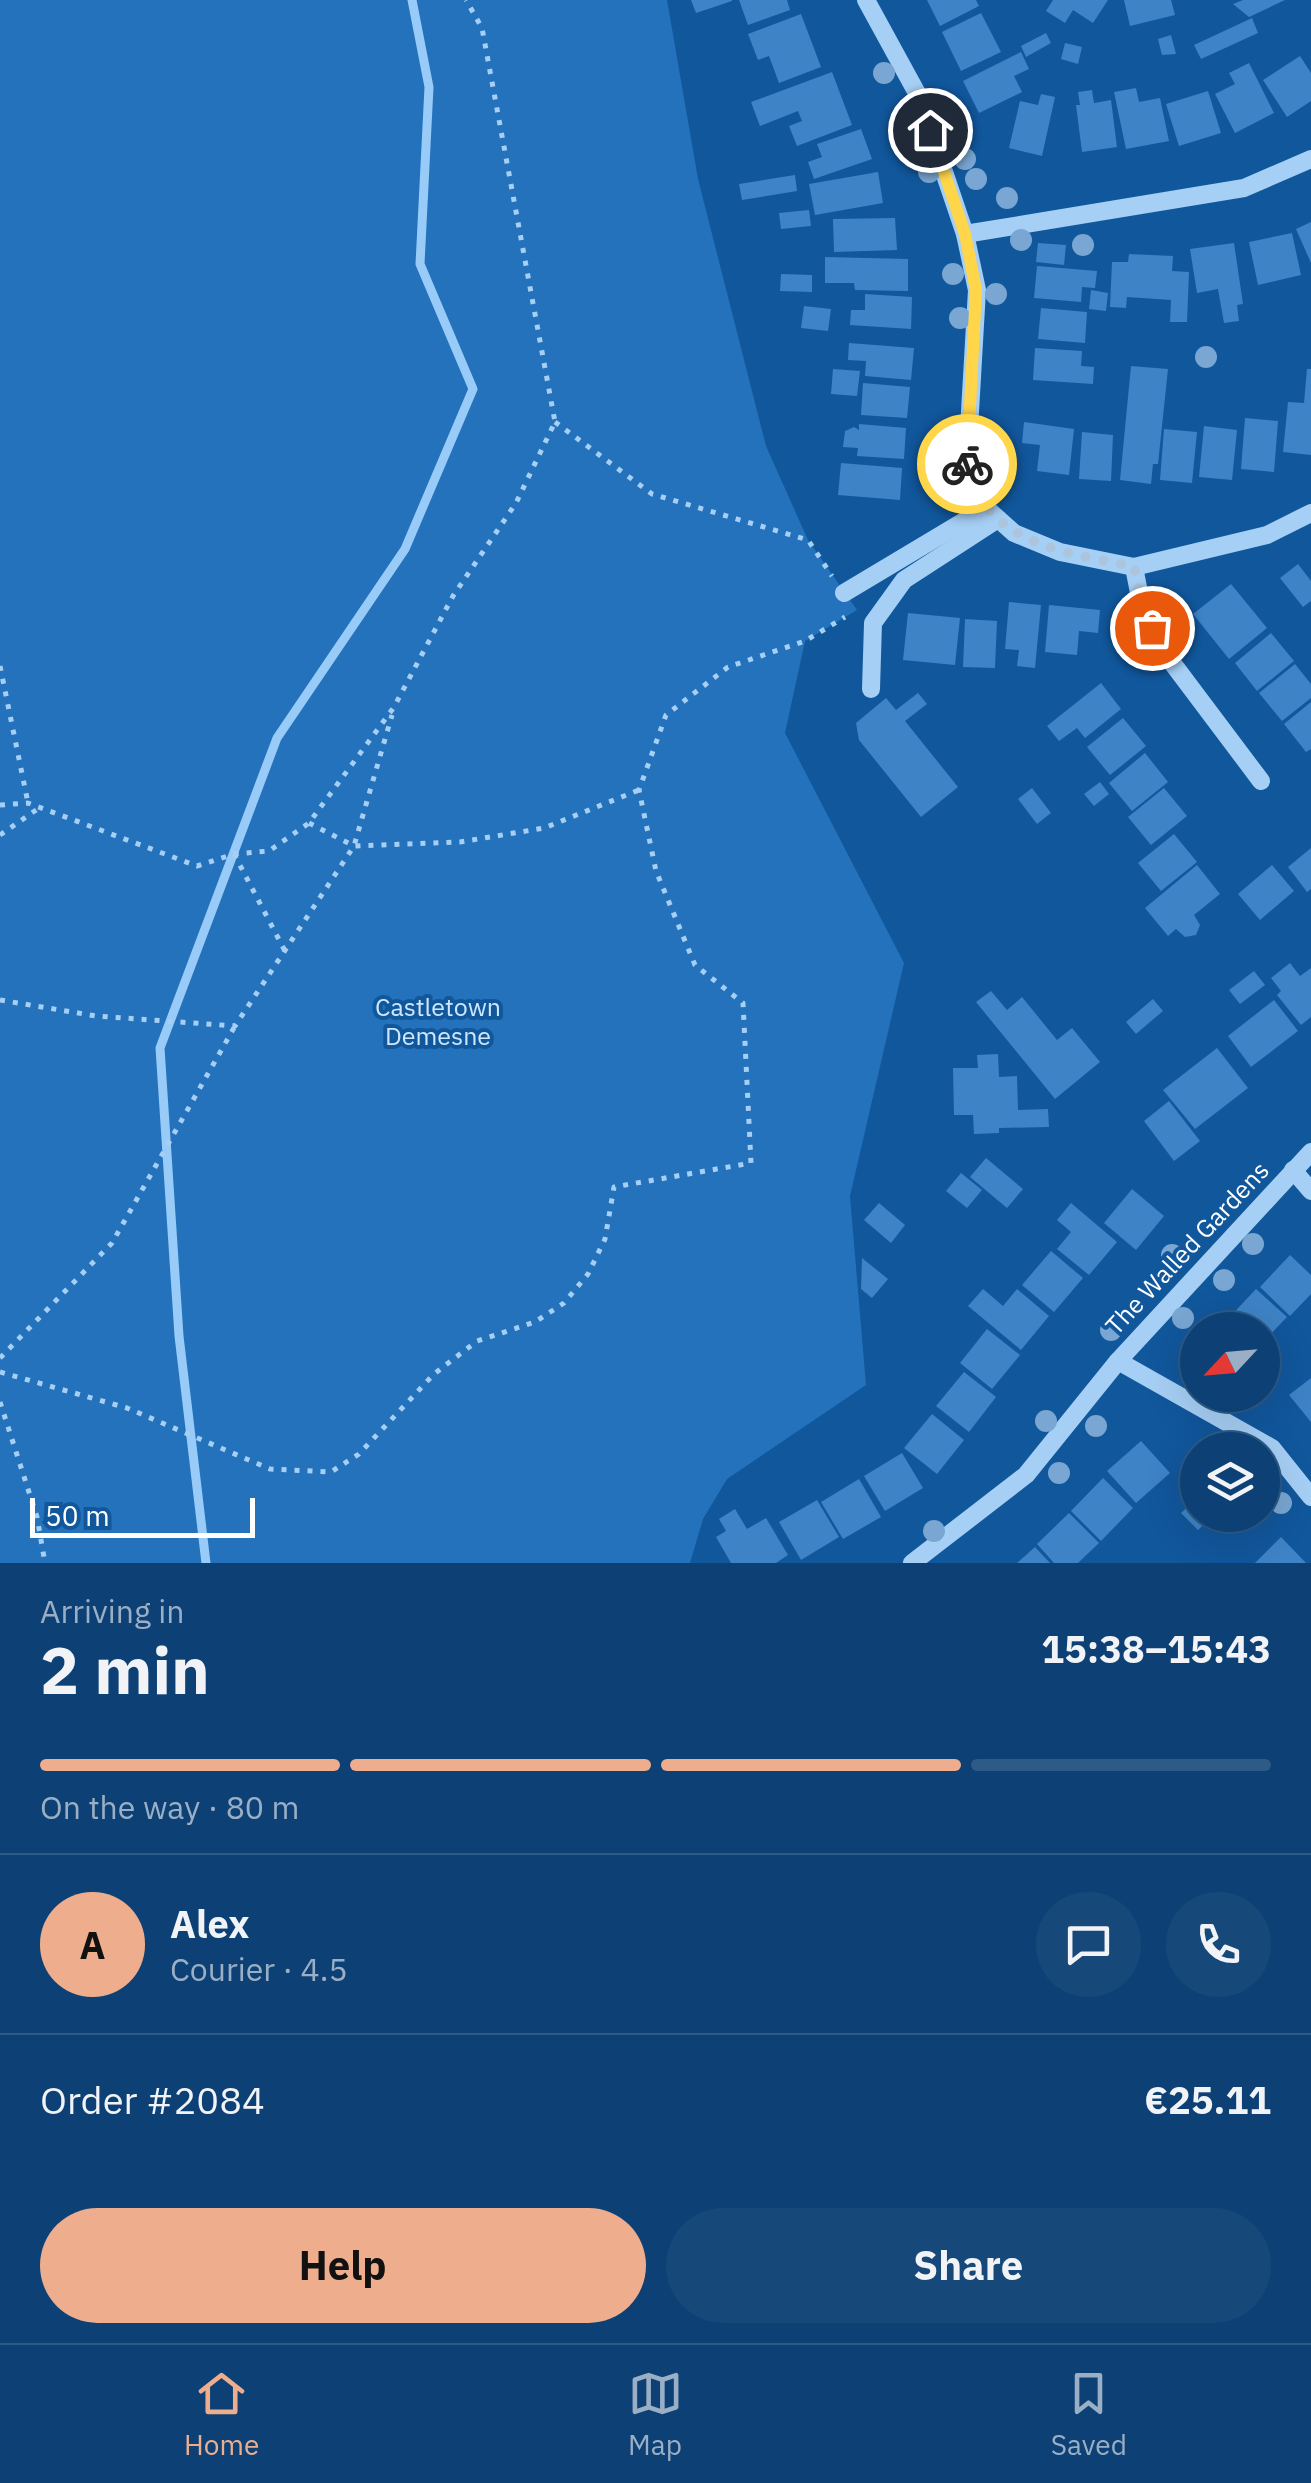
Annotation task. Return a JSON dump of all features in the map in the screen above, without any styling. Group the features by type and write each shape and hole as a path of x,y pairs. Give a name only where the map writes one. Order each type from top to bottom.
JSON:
{"street":[{"path":"866,0 918,94 965,234 976,290 966,481 992,514 1014,532 1060,552 1134,566 1267,535 1311,513"},
{"path":"965,234 1244,188 1311,159"},
{"path":"844,593 992,514"},
{"path":"870,688 873,622 904,580 992,514"},
{"path":"1134,566 1142,608 1161,648 1261,781"},
{"name":"The Walled Gardens","path":"912,1563 1026,1475 1118,1361 1311,1152"},
{"path":"1293,1170 1311,1191"},
{"name":"The Walled Gardens","path":"1118,1361 1272,1448 1311,1497"}],"path":[{"path":"0,805 28,803 197,866 234,854 268,850 309,823 394,707 452,596 516,503 555,422 482,28 466,0"},
{"path":"0,1372 127,1408 270,1469 331,1472 359,1454 434,1374 477,1341 535,1322 564,1303 588,1274 606,1239 614,1186 751,1163 743,1003 696,965 656,871 639,790 666,715 728,667 804,641 857,610 808,540 652,494 555,422"},
{"path":"0,666 28,803"},
{"path":"0,1358 112,1243 235,1026 354,846 394,707"},
{"path":"309,823 354,846 460,842 544,828 639,790"},
{"path":"0,834 40,808"},
{"path":"234,854 285,950"},
{"path":"0,1000 96,1016 235,1026"},
{"path":"0,1402 36,1517 44,1563"}],"green space":[{"name":"Castletown Demesne","path":"0,0 667,0 698,179 766,446 808,540 857,610 805,641 785,733 904,963 850,1196 866,1385 727,1479 703,1519 690,1563 0,1563"}],"building":[{"path":"691,0 732,0 732,1 696,13"},
{"path":"739,0 787,0 790,10 748,25"},
{"path":"927,0 976,0 979,6 940,26"},
{"path":"1053,0 1108,0 1093,23 1073,10 1065,23 1046,11"},
{"path":"1124,0 1171,0 1175,15 1130,26"},
{"path":"1243,0 1285,0 1249,17 1233,4"},
{"path":"981,13 1001,52 961,71 942,32"},
{"path":"801,14 821,67 779,83 769,56 758,60 748,34"},
{"path":"1252,18 1258,33 1201,59 1194,45"},
{"path":"1046,33 1051,43 1026,57 1021,46"},
{"path":"1171,35 1176,54 1162,55 1158,39"},
{"path":"1065,43 1082,47 1078,64 1061,59"},
{"path":"1021,52 1029,69 1014,76 1022,92 979,113 963,81"},
{"path":"1300,56 1311,73 1311,101 1287,117 1263,80"},
{"path":"1249,63 1274,113 1235,133 1215,94 1235,84 1229,73"},
{"path":"832,72 852,125 797,146 789,126 802,121 798,111 760,126 751,102"},
{"path":"1136,88 1139,102 1160,98 1169,141 1126,149 1114,92"},
{"path":"1092,90 1094,103 1111,100 1117,147 1082,152 1078,92"},
{"path":"1208,91 1221,133 1179,146 1166,104"},
{"path":"1041,94 1055,97 1042,156 1009,148 1020,101 1038,105"},
{"path":"861,129 872,159 814,179 808,162 822,157 817,144"},
{"path":"878,172 883,203 815,215 809,184"},
{"path":"795,175 797,191 742,200 739,184"},
{"path":"809,210 811,226 781,229 779,213"},
{"path":"895,218 897,250 834,252 833,219"},
{"path":"1311,222 1311,263 1296,229"},
{"path":"1292,233 1301,275 1258,285 1249,242"},
{"path":"1038,243 1066,245 1064,265 1036,262"},
{"path":"1234,243 1243,304 1237,305 1239,321 1224,323 1218,289 1197,293 1190,249"},
{"path":"1129,254 1173,256 1172,271 1189,272 1187,322 1170,322 1171,300 1127,297 1126,308 1110,307 1112,262 1128,262"},
{"path":"825,257 908,259 908,291 855,290 854,283 825,283"},
{"path":"1037,266 1097,271 1095,288 1082,287 1081,302 1034,298"},
{"path":"781,274 812,275 812,292 780,291"},
{"path":"1091,290 1108,293 1106,311 1089,309"},
{"path":"865,294 912,297 911,329 850,325 851,310 865,310"},
{"path":"804,306 831,309 828,331 801,328"},
{"path":"1041,308 1087,312 1085,343 1038,339"},
{"path":"849,343 914,348 911,380 865,376 866,361 848,360"},
{"path":"1035,348 1082,351 1081,366 1094,367 1093,384 1033,380"},
{"path":"1131,366 1168,369 1158,464 1153,464 1151,484 1120,480"},
{"path":"833,369 860,371 857,396 831,394"},
{"path":"1307,369 1311,369 1311,455 1283,452 1288,402 1304,403"},
{"path":"863,383 910,387 907,418 861,415"},
{"path":"1245,418 1278,421 1274,472 1241,469"},
{"path":"1024,422 1074,429 1069,475 1037,471 1040,445 1022,443"},
{"path":"859,424 906,428 904,459 857,456 858,448 843,447 845,431 854,427 859,430"},
{"path":"1204,426 1237,430 1232,480 1199,477"},
{"path":"1164,429 1197,432 1192,483 1160,480"},
{"path":"1082,432 1113,435 1111,481 1079,479"},
{"path":"841,463 902,468 900,500 838,495"},
{"path":"1298,564 1311,581 1311,601 1303,607 1280,578"},
{"path":"1231,584 1267,628 1229,659 1193,614"},
{"path":"1009,602 1041,605 1035,668 1017,666 1019,650 1005,649"},
{"path":"1049,605 1100,610 1098,633 1079,631 1077,655 1045,652"},
{"path":"908,613 960,618 955,665 903,660"},
{"path":"965,619 997,621 995,668 963,667"},
{"path":"1271,633 1294,661 1257,691 1235,663"},
{"path":"1295,664 1311,684 1311,698 1282,721 1259,693"},
{"path":"1101,683 1121,709 1085,738 1077,728 1059,741 1047,726"},
{"path":"918,693 927,704 905,721 958,787 921,817 859,740 856,723 886,698 896,710"},
{"path":"1311,702 1311,749 1306,752 1284,724"},
{"path":"1123,718 1146,746 1110,775 1087,747"},
{"path":"1145,753 1168,782 1132,811 1109,783"},
{"path":"1100,782 1109,794 1094,806 1084,794"},
{"path":"1032,788 1051,813 1037,824 1018,799"},
{"path":"1164,788 1187,816 1151,845 1128,817"},
{"path":"1174,834 1197,862 1161,891 1138,863"},
{"path":"1311,848 1311,889 1307,892 1288,867"},
{"path":"1197,865 1220,894 1194,915 1200,925 1196,935 1185,937 1176,929 1168,936 1145,908"},
{"path":"1272,865 1294,891 1260,920 1238,894"},
{"path":"1290,963 1300,976 1311,968 1311,1017 1301,1025 1277,995 1281,991 1271,978"},
{"path":"1254,971 1265,985 1240,1004 1229,990"},
{"path":"991,991 1007,1010 1022,997 1057,1040 1072,1028 1100,1062 1055,1099 976,1002"},
{"path":"1153,999 1163,1011 1136,1034 1126,1022"},
{"path":"1274,1000 1298,1031 1251,1067 1228,1036"},
{"path":"1217,1048 1248,1088 1195,1129 1163,1090"},
{"path":"998,1054 999,1077 1017,1076 1018,1110 1048,1109 1049,1127 999,1128 999,1133 974,1134 973,1115 954,1115 953,1068 978,1068 977,1055"},
{"path":"1169,1101 1200,1141 1174,1161 1144,1121"},
{"path":"986,1158 1023,1189 1007,1208 970,1177"},
{"path":"961,1173 982,1190 967,1208 946,1191"},
{"path":"1132,1189 1164,1216 1136,1250 1104,1223"},
{"path":"879,1203 905,1225 891,1243 864,1220"},
{"path":"1071,1203 1117,1242 1089,1275 1057,1249 1071,1232 1057,1220"},
{"path":"1051,1251 1083,1278 1054,1312 1022,1285"},
{"path":"1290,1255 1311,1275 1311,1294 1290,1316 1260,1287"},
{"path":"862,1258 888,1279 872,1298 861,1289"},
{"path":"983,1289 1003,1306 1017,1289 1049,1316 1021,1350 968,1306"},
{"path":"1256,1289 1287,1317 1280,1324 1280,1312 1234,1312"},
{"path":"987,1329 1020,1355 992,1389 960,1363"},
{"path":"964,1372 996,1397 969,1432 936,1406"},
{"path":"1311,1378 1311,1422 1289,1395"},
{"path":"932,1414 964,1440 937,1474 904,1448"},
{"path":"1141,1441 1170,1473 1136,1503 1107,1471"},
{"path":"902,1453 923,1488 885,1511 864,1476"},
{"path":"1103,1478 1133,1508 1101,1541 1071,1511"},
{"path":"859,1479 881,1517 843,1539 821,1502"},
{"path":"817,1500 839,1537 801,1560 779,1522"},
{"path":"735,1509 747,1529 766,1518 788,1555 776,1563 731,1563 716,1537 726,1531 719,1519"},
{"path":"1069,1513 1099,1543 1078,1563 1054,1563 1037,1544"},
{"path":"1281,1537 1306,1563 1255,1563"},
{"path":"1035,1547 1050,1563 1017,1563"}],"waterway":[{"path":"206,1563 179,1336 160,1048 277,738 405,549 473,389 420,264 429,87 412,0"}],"way so far":[{"path":"967,464 966,481 986,508 1014,532 1060,552 1134,566 1142,608 1152,628"}],"route":[{"path":"930,130 965,234 976,290 967,464"}]}
